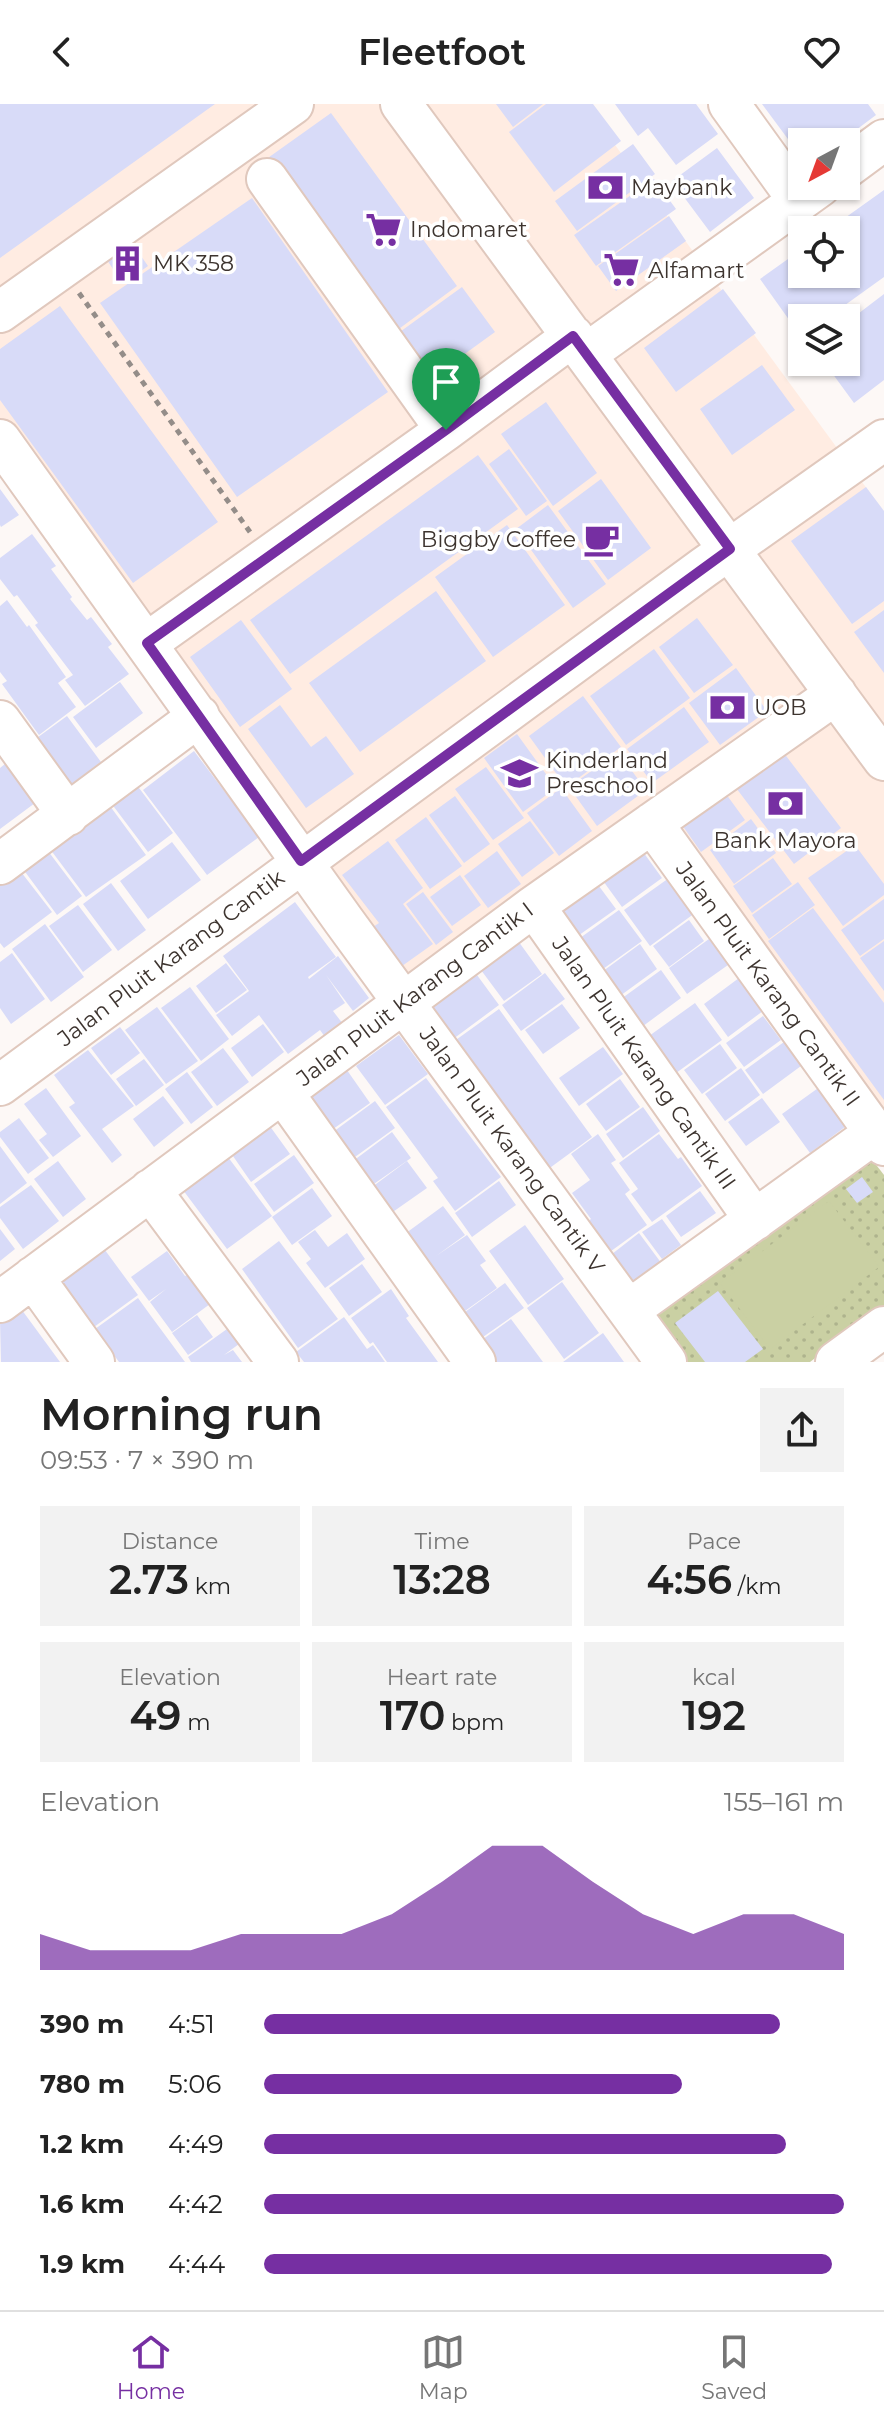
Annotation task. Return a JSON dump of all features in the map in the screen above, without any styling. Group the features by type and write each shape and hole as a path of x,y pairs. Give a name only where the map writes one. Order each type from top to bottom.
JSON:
{"street":[{"path":"0,312 293,104"},
{"path":"401,104 884,760"},
{"path":"729,104 788,170"},
{"path":"860,158 884,140"},
{"path":"267,179 446,430"},
{"path":"147,643 446,430 801,200"},
{"name":"Jalan Pluit Karang Cantik V","path":"0,440 301,861 666,1362"},
{"name":"Jalan Pluit Karang Cantik","path":"0,1085 301,861 884,440"},
{"name":"Jalan Pluit Karang Cantik I","path":"0,1302 534,906 836,694"},
{"path":"0,864 199,716"},
{"path":"0,721 68,815"},
{"name":"Jalan Pluit Karang Cantik II","path":"652,823 880,1139"},
{"name":"Jalan Pluit Karang Cantik III","path":"534,906 755,1220"},
{"path":"283,1093 475,1362"},
{"path":"629,1310 755,1220 880,1139"},
{"path":"150,1190 278,1362"},
{"path":"33,1277 94,1362"},
{"path":"850,1358 884,1327"}],"path":[{"path":"61,268 267,556"}],"shaded area":[{"path":"0,104 585,104 884,512 884,1168 630,815 404,983 0,436"}],"green space":[{"path":"867,1153 884,1175 884,1306 810,1362 685,1362 650,1316"},
{"path":"829,1201 879,1267 770,1349 720,1283"}],"building":[{"path":"0,104 215,104 0,258"},
{"path":"496,104 543,104 513,127"},
{"path":"546,104 593,104 621,141 554,192 509,132"},
{"path":"615,104 696,104 718,134 676,165 648,128 638,136"},
{"path":"762,104 868,104 876,115 859,128 788,128 788,139"},
{"path":"331,113 457,286 392,334 265,160"},
{"name":"Maybank","path":"633,144 655,174 577,231 555,201"},
{"path":"717,148 754,198 710,232 672,181"},
{"path":"654,179 676,209 596,266 574,235"},
{"path":"884,190 884,277 846,304 788,304 788,318 760,279 788,259 788,288 860,288 860,216 848,216"},
{"path":"252,198 388,392 237,497 100,303"},
{"path":"669,216 686,241 616,291 598,266"},
{"name":"MK 358","path":"132,243 148,266 123,284 107,260"},
{"path":"462,287 495,332 430,379 397,334"},
{"path":"723,289 756,333 676,392 644,348"},
{"path":"884,294 884,380 854,403 834,376 860,376 860,312"},
{"path":"60,306 218,522 133,583 0,400 0,349"},
{"path":"762,365 795,410 732,455 700,409"},
{"path":"546,402 597,473 553,506 501,434"},
{"path":"509,449 547,501 526,516 489,464"},
{"path":"478,455 518,509 290,674 250,620"},
{"path":"601,479 651,548 608,580 558,511"},
{"path":"866,487 884,511 884,601 852,624 791,541"},
{"path":"0,489 19,515 1,527 0,525"},
{"path":"548,505 606,584 573,608 516,529"},
{"path":"507,525 565,605 493,657 435,577"},
{"path":"32,534 56,566 51,569 72,597 70,599 87,620 91,617 112,644 108,647 129,674 85,706 65,680 73,675 35,625 38,623 17,595 14,597 0,579 0,558"},
{"path":"436,591 486,661 360,752 309,683"},
{"path":"7,600 66,677 58,683 76,707 39,735 2,684 7,681 0,672 0,606"},
{"path":"884,610 884,673 854,632"},
{"path":"697,618 733,665 694,693 659,647"},
{"path":"241,620 292,689 240,727 190,657"},
{"path":"654,649 690,698 626,745 590,696"},
{"name":"UOB","path":"736,668 767,711 720,745 689,703"},
{"path":"120,682 143,713 96,748 73,717"},
{"path":"583,696 621,747 566,787 529,736"},
{"path":"280,705 311,747 326,736 354,774 306,808 248,729"},
{"path":"684,707 709,742 652,783 627,749"},
{"path":"67,716 101,762 69,786 34,740"},
{"name":"Kinderland Preschool","path":"517,734 556,788 523,812 484,758"},
{"name":"Bank Mayora","path":"777,744 841,828 794,864 730,780"},
{"path":"194,751 259,837 207,875 143,790"},
{"path":"618,752 646,790 597,826 569,787"},
{"path":"5,764 35,803 0,829 0,768"},
{"path":"486,767 524,818 493,840 455,789"},
{"path":"718,783 745,820 701,852 675,815"},
{"path":"136,784 173,833 148,852 111,803"},
{"path":"561,788 592,831 559,856 527,813"},
{"path":"455,796 490,844 464,863 429,815"},
{"path":"110,806 146,855 86,897 47,845"},
{"path":"426,817 462,866 430,889 395,840"},
{"path":"751,819 776,853 734,884 710,850"},
{"path":"530,821 554,853 522,877 498,844"},
{"path":"633,838 662,878 622,907 593,867"},
{"path":"388,841 423,888 403,904 433,944 402,966 373,927 379,923 342,875"},
{"path":"172,842 201,880 148,919 120,881"},
{"path":"855,845 884,884 884,895 843,926 808,878"},
{"path":"45,847 82,896 57,915 20,865"},
{"path":"497,851 521,884 488,908 464,876"},
{"path":"773,858 792,884 752,913 733,886"},
{"path":"18,868 52,912 4,948 0,943 0,881"},
{"path":"587,870 616,909 565,945 537,907"},
{"path":"460,875 481,905 452,926 430,897"},
{"path":"669,878 695,913 650,946 624,910"},
{"path":"798,882 815,905 769,939 752,915"},
{"path":"111,883 146,930 118,951 83,904"},
{"path":"423,892 453,932 436,945 406,904"},
{"path":"884,899 884,939 860,956 841,930"},
{"path":"295,902 336,957 309,979 338,956 369,998 353,1011 326,975 345,1003 333,1011 343,1024 325,1037 320,1030 288,1054 259,1015 232,1036 216,1015 249,991 223,956"},
{"path":"78,905 112,950 83,972 49,926"},
{"path":"813,908 884,1003 884,1100 768,941"},
{"path":"619,910 642,941 596,974 573,943"},
{"path":"689,920 704,941 669,967 653,946"},
{"path":"45,924 84,977 51,1002 12,949"},
{"path":"516,938 542,974 504,1001 478,966"},
{"path":"709,939 728,965 687,994 669,968"},
{"path":"884,941 884,991 860,958"},
{"path":"640,944 657,969 613,1001 595,977"},
{"path":"12,953 45,999 11,1024 0,1008 0,962"},
{"path":"466,960 499,1005 445,1045 411,999"},
{"path":"226,963 247,990 216,1013 196,986"},
{"path":"661,970 681,998 635,1032 614,1004"},
{"path":"545,973 565,999 521,1031 502,1005"},
{"path":"739,978 763,1011 728,1037 704,1004"},
{"path":"190,987 229,1039 201,1061 161,1008"},
{"path":"695,1003 722,1040 676,1073 649,1036"},
{"path":"562,1004 580,1028 543,1054 525,1030"},
{"path":"157,1007 198,1061 166,1084 125,1030"},
{"path":"499,1009 592,1137 547,1170 453,1042"},
{"path":"763,1016 781,1040 744,1067 726,1043"},
{"path":"263,1024 284,1052 252,1077 231,1048"},
{"path":"120,1027 140,1053 111,1075 91,1048"},
{"path":"399,1035 428,1074 385,1105 356,1066"},
{"path":"784,1042 801,1066 763,1094 745,1070"},
{"path":"720,1044 737,1068 702,1094 684,1070"},
{"path":"603,1047 623,1074 579,1106 559,1078"},
{"path":"223,1048 249,1082 217,1106 191,1072"},
{"path":"88,1050 134,1106 102,1129 122,1155 112,1163 69,1107 75,1103 54,1075"},
{"path":"144,1059 164,1085 136,1106 116,1079"},
{"path":"342,1063 370,1103 326,1134 297,1095"},
{"path":"741,1068 760,1095 725,1121 705,1094"},
{"path":"187,1072 213,1107 191,1124 165,1089"},
{"path":"426,1078 501,1177 455,1211 433,1181 438,1178 386,1107"},
{"path":"620,1079 640,1107 606,1131 586,1104"},
{"path":"821,1086 849,1124 810,1153 782,1114"},
{"path":"46,1088 81,1136 53,1157 39,1140 47,1134 24,1104"},
{"path":"163,1096 184,1123 154,1147 133,1119"},
{"path":"762,1098 780,1122 746,1146 728,1122"},
{"path":"375,1101 395,1128 348,1162 329,1135"},
{"path":"643,1107 660,1131 623,1158 606,1134"},
{"path":"19,1118 49,1158 28,1174 0,1137 0,1132"},
{"path":"264,1118 290,1154 251,1182 226,1146"},
{"path":"392,1132 411,1158 371,1186 353,1161"},
{"path":"598,1134 616,1160 611,1163 630,1190 625,1194 647,1225 607,1254 585,1223 591,1219 572,1193 590,1180 571,1154"},
{"path":"659,1134 702,1186 652,1222 631,1194 638,1189 619,1163"},
{"path":"0,1146 27,1183 0,1204"},
{"path":"222,1149 272,1216 227,1249 177,1182"},
{"path":"294,1155 314,1183 274,1212 254,1184"},
{"path":"58,1161 86,1199 63,1217 34,1179"},
{"path":"407,1161 427,1188 387,1216 368,1190"},
{"path":"862,1177 873,1192 857,1203 846,1189"},
{"path":"499,1181 516,1205 472,1237 455,1213"},
{"path":"31,1185 59,1221 23,1249 0,1218 0,1207"},
{"path":"312,1188 332,1216 292,1245 272,1217"},
{"path":"700,1191 716,1213 681,1237 666,1216"},
{"path":"443,1206 465,1235 436,1256 467,1235 486,1261 480,1265 497,1288 458,1316 402,1236"},
{"path":"662,1219 681,1245 662,1259 642,1232"},
{"path":"525,1225 564,1279 528,1305 489,1251"},
{"path":"0,1229 15,1249 0,1261"},
{"path":"315,1230 328,1247 347,1233 365,1259 325,1288 306,1263 311,1259 298,1242"},
{"path":"639,1233 662,1264 634,1284 612,1254"},
{"path":"279,1241 338,1319 298,1348 242,1269"},
{"path":"102,1246 138,1295 94,1327 58,1278"},
{"path":"167,1251 185,1276 189,1274 210,1304 172,1332 150,1302 166,1289 149,1301 131,1277"},
{"path":"362,1264 382,1292 349,1316 329,1288"},
{"path":"562,1282 599,1333 564,1359 527,1308"},
{"path":"505,1283 524,1308 483,1337 465,1312"},
{"path":"391,1289 409,1316 406,1318 438,1362 387,1362 351,1318"},
{"path":"718,1291 763,1349 745,1362 705,1362 675,1323"},
{"path":"138,1298 185,1362 119,1362 95,1329"},
{"path":"19,1306 60,1362 1,1362 0,1320"},
{"path":"197,1315 213,1337 188,1355 172,1333"},
{"path":"344,1317 367,1349 373,1345 385,1362 304,1362 296,1352"},
{"path":"511,1319 543,1362 494,1362 479,1342"},
{"path":"227,1329 239,1344 224,1355 233,1350 242,1362 191,1362 188,1357"},
{"path":"603,1333 624,1362 563,1362"}],"place":[{"name":"Maybank","path":"605,187"},
{"name":"Indomaret","path":"384,229"},
{"name":"MK 358","path":"127,263"},
{"name":"Alfamart","path":"622,270"},
{"name":"Biggby Coffee","path":"602,539"},
{"name":"UOB","path":"728,707"},
{"name":"Kinderland Preschool","path":"520,773"},
{"name":"Bank Mayora","path":"785,804"}],"route":[{"path":"573,336 730,549 301,861 147,643 446,430 573,336"}]}
